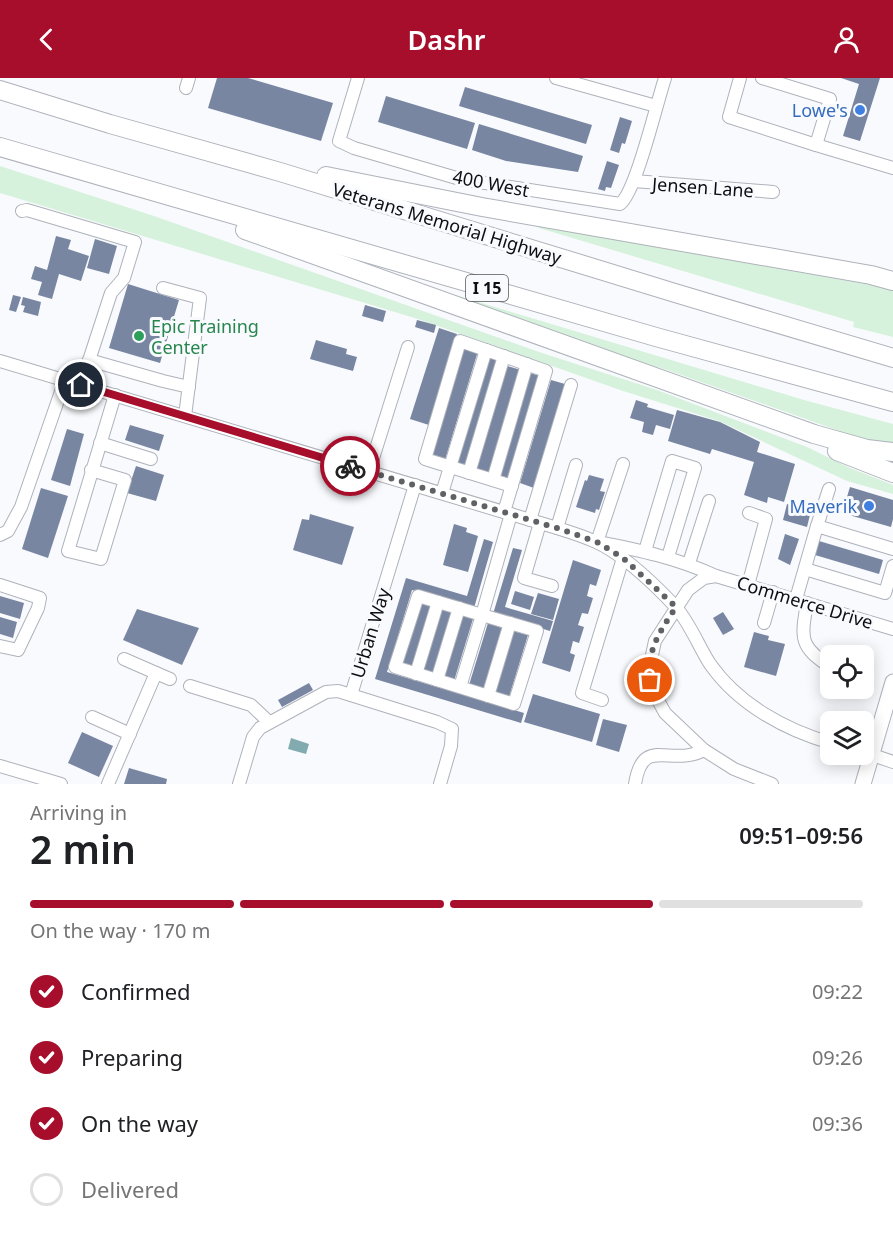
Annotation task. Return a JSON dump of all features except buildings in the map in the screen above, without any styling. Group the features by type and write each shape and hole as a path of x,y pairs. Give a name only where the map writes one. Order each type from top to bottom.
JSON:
{"highway":[{"name":"Veterans Memorial Highway","path":"0,90 280,172 893,358"},
{"name":"I 15","path":"0,147 656,337 893,402"},
{"path":"82,172 814,434 867,449 893,452"},
{"path":"280,172 337,177 482,207 871,275 893,281"},
{"path":"871,275 893,274"},
{"path":"814,434 842,454 893,473"}],"main road":[{"path":"874,737 893,682"},
{"path":"863,784 866,765"}],"street":[{"name":"400 West","path":"358,78 339,141 354,148 460,179 593,201 620,204 626,198 634,182"},
{"path":"556,78 656,106"},
{"name":"Jensen Lane","path":"665,78 634,182 773,192"},
{"path":"741,78 729,117 816,146 893,168"},
{"path":"762,78 830,99 816,146"},
{"path":"22,211 27,210 135,242 124,278 111,293 81,385"},
{"path":"163,288 200,298 185,416"},
{"path":"459,687 482,615 508,513 512,486 546,371 460,341 424,459 512,486"},
{"path":"369,471 408,347"},
{"path":"442,493 486,350"},
{"path":"469,473 504,357"},
{"path":"89,360 189,387"},
{"name":"Commerce Drive","path":"0,361 535,521 597,542 645,551 689,563 716,576 893,629"},
{"path":"493,480 527,364"},
{"path":"0,535 8,531 21,507 65,380"},
{"path":"552,586 524,578 535,521 571,385"},
{"path":"92,470 125,480 101,560 68,550 100,443 115,395"},
{"path":"100,443 151,459"},
{"path":"645,551 672,461 695,468 668,557"},
{"path":"597,542 623,464"},
{"path":"557,528 576,465"},
{"name":"Urban Way","path":"239,784 255,732 269,722 326,692 338,691 351,695 415,485"},
{"path":"820,660 806,646 802,633 801,601 805,569 829,489"},
{"path":"689,563 709,501"},
{"path":"748,585 766,519 749,513"},
{"path":"818,526 893,549"},
{"name":"Commerce Drive","path":"597,542 623,558 676,607 695,583 704,578 716,576"},
{"path":"602,700 582,693 623,558"},
{"path":"805,569 885,593 893,566"},
{"path":"0,585 40,598 34,617 18,650 0,646"},
{"path":"764,623 773,592"},
{"path":"418,596 482,615 537,631 514,704 395,668 418,596"},
{"path":"416,674 438,602"},
{"path":"772,784 734,769 704,750 665,713 653,691 650,680 651,650 676,607 711,666 748,703 770,718 820,739"},
{"path":"437,680 459,608"},
{"path":"488,696 510,623"},
{"path":"124,659 170,679"},
{"path":"108,784 156,673"},
{"path":"190,686 251,705 269,722"},
{"path":"351,695 437,722 452,729 451,747 440,784"},
{"path":"92,717 130,734"},
{"path":"635,784 643,759 650,755 684,757 704,750"},
{"path":"874,756 893,762"},
{"path":"0,766 61,784"}],"green space":[{"path":"0,166 151,215 542,353 657,390 807,447 850,468 893,485 893,494 847,481 719,421 623,391 418,319 0,193"},
{"path":"539,226 893,289 893,337 853,327 854,322 539,228"},
{"path":"445,292 804,400 893,424 893,443 865,440 670,371 443,298"}],"water":[{"path":"291,738 309,744 306,754 288,749"}],"way so far":[{"path":"350,466 557,528 597,542 623,558 676,607 651,650 650,680"}],"place":[{"name":"Lowe's","path":"860,110"},
{"name":"Epic Training Center","path":"139,336"},
{"name":"Maverik","path":"869,506"}],"route":[{"path":"81,385 350,466"}]}
